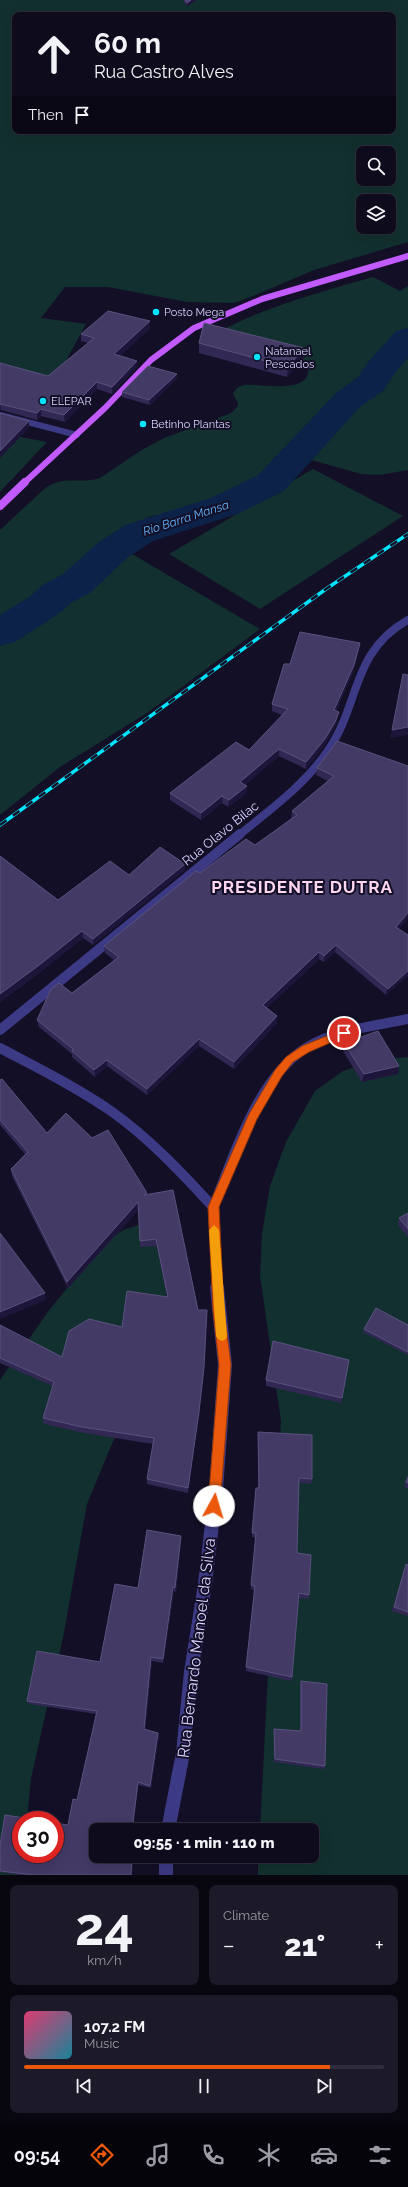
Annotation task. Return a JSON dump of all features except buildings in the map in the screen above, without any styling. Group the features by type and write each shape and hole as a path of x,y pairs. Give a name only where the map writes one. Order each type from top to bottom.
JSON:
{"main road":[{"path":"0,506 77,435 151,360 166,347 194,328 262,299 408,256"}],"street":[{"path":"0,415 77,435"},
{"name":"Rua Olavo Bilac","path":"0,1030 296,788 313,771 338,734 368,658 377,643 392,629 408,620"},
{"path":"0,1048 97,1101 140,1134 174,1165 213,1207 263,1098 279,1073 290,1060 305,1049 344,1033 408,1018"},
{"name":"Rua Bernardo Manoel da Silva","path":"169,1823 183,1753 191,1672 212,1529 221,1424 225,1365 218,1310 213,1207"},
{"path":"166,1863 166,1875"}],"green space":[{"path":"0,0 408,0 408,242 314,270 234,303 187,302 108,287 65,287 41,318 86,324 56,379 0,366"},
{"path":"373,277 400,291 408,286 408,331 380,358 362,381 273,468 258,480 212,504 190,511 151,516 109,537 98,545 69,579 55,591 0,626 0,530 50,485 64,481 85,481 100,478 140,451 164,438 231,413 238,406 233,394 240,386 284,386 295,385 303,381 308,374 307,364 298,359 209,337 269,309 310,295"},
{"path":"408,345 408,470 380,475 361,474 308,459 355,405 377,384"},
{"path":"0,433 47,442 0,492"},
{"path":"313,469 403,516 260,609 169,554"},
{"path":"127,551 260,629 147,713 60,767 0,815 0,642 87,583"},
{"path":"408,1057 408,1875 258,1875 258,1863 319,1863 319,1823 260,1823 281,1421 260,1276 262,1234 270,1186 286,1142 315,1091 343,1071 379,1059"},
{"path":"141,1224 184,1252 124,1415 87,1504 63,1638 31,1778 28,1811 12,1811 12,1863 23,1863 22,1875 0,1875 0,1380 50,1309 105,1242 123,1230"}],"waterway":[{"name":"Rio Barra Mansa","path":"0,633 43,606 57,594 77,583 113,550 139,533 224,506 271,483 348,400 371,384 381,368 408,338"}],"railway":[{"path":"0,825 326,589 408,534"}],"slow traffic":[{"path":"214,1230 218,1310 222,1336"}],"place":[{"name":"Posto Mega","path":"156,312"},
{"name":"Natanael Pescados","path":"257,357"},
{"name":"ELEPAR","path":"43,401"},
{"name":"Betinho Plantas","path":"143,424"}],"district":[{"name":"PRESIDENTE DUTRA","path":"302,887"}],"route":[{"path":"214,1506 225,1365 218,1310 213,1207 253,1117 266,1091 279,1073 290,1060 305,1049 344,1033"}]}
